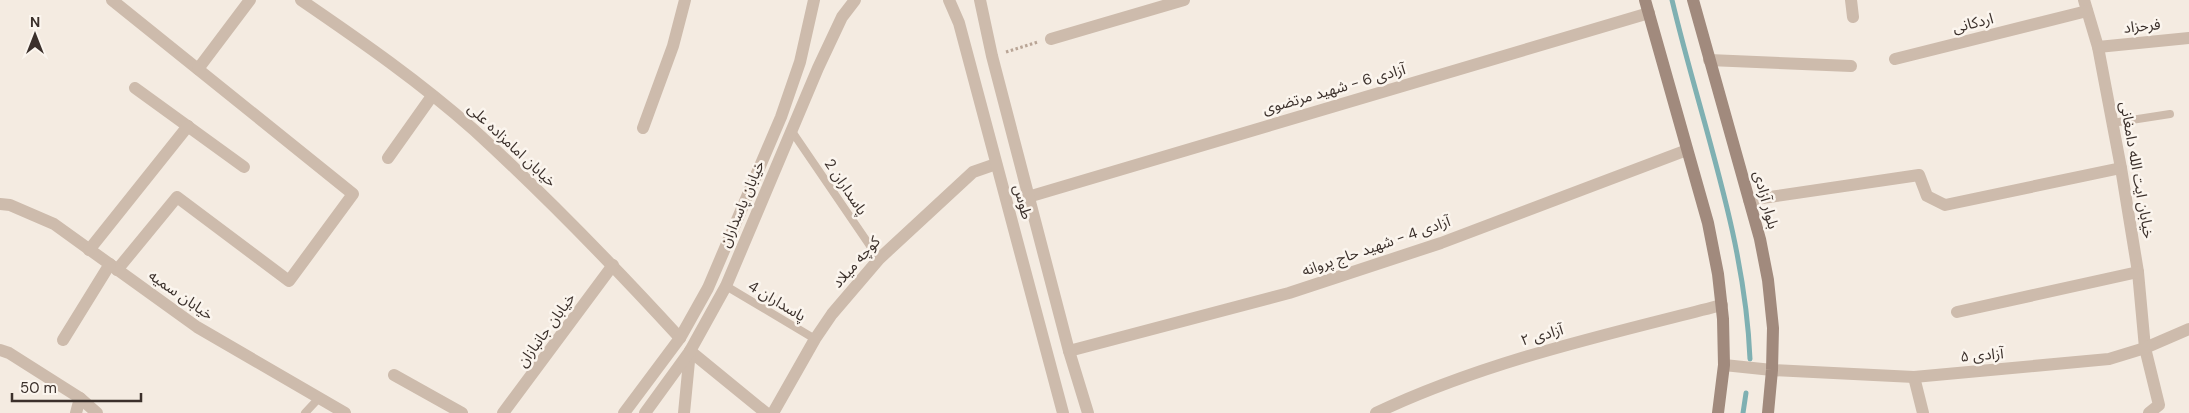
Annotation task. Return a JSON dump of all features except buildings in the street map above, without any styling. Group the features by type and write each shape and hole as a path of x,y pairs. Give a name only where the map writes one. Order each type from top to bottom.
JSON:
{"main road":[{"path":"1645,0 1708,223 1722,305 1724,365 1718,413"},
{"name":"بلوار آزادی","path":"1693,0 1749,200 1768,280 1773,328 1768,413"}],"street":[{"path":"63,340 113,267 177,197 289,281 353,194 112,0"},
{"path":"198,69 250,0"},
{"name":"خیابان امامزاده علی","path":"301,0 387,59 473,130 613,265 680,338"},
{"path":"643,128 673,46 684,0"},
{"name":"خیابان پاسداران","path":"624,413 680,338 708,288 781,117 800,62 814,0"},
{"name":"خیابان پاسداران","path":"645,413 690,351 726,286 791,130 842,17 855,0"},
{"name":"طوس","path":"949,0 959,23 1062,413"},
{"name":"طوس","path":"980,0 992,56 1028,197 1069,351 1088,413"},
{"path":"1051,39 1184,0"},
{"path":"1851,0 1853,17"},
{"name":"خیابان ایت الله دامغانی","path":"2086,5 2098,47 2121,168 2138,272 2144,348 2159,405 2149,413"},
{"name":"اردکانی","path":"1895,59 2086,5"},
{"name":"آزادی 6 - شهید مرتضوی","path":"1028,197 1649,13"},
{"name":"فرحزاد","path":"2098,47 2189,38"},
{"path":"1709,60 1851,66"},
{"path":"135,88 244,167"},
{"path":"388,158 432,96"},
{"path":"89,250 188,126"},
{"name":"آزادی 4 - شهید حاج پروانه","path":"1069,351 1289,293 1441,243 1688,150"},
{"name":"کوچه میلاد","path":"773,413 815,339 832,314 879,259 973,172 996,164"},
{"path":"1749,200 1919,175 1927,196 1945,205 2121,168"},
{"name":"خیابان سمیه","path":"0,204 10,205 54,224 197,327 345,413"},
{"name":"خیابان جانبازان","path":"504,413 613,265"},
{"path":"1956,312 2138,272"},
{"name":"آزادی ۲","path":"1376,413 1426,390 1548,349 1722,305"},
{"name":"آزادی ۵","path":"1724,365 1772,370 1914,377 2109,359 2144,348 2189,328"},
{"path":"0,350 9,353 80,398 97,413"},
{"path":"684,413 690,351"},
{"path":"690,351 766,413"},
{"path":"394,375 462,413"},
{"path":"1914,377 1923,413"},
{"path":"76,413 80,398"}],"lane":[{"path":"2112,123 2170,114"},
{"name":"پاسداران 2","path":"791,130 879,259"},
{"name":"پاسداران 4","path":"726,286 815,339"},
{"path":"305,413 319,398"}],"path":[{"path":"992,56 1051,39"}],"waterway":[{"path":"1672,0 1731,223 1740,268 1750,359"},
{"path":"1743,413 1746,393"}]}
